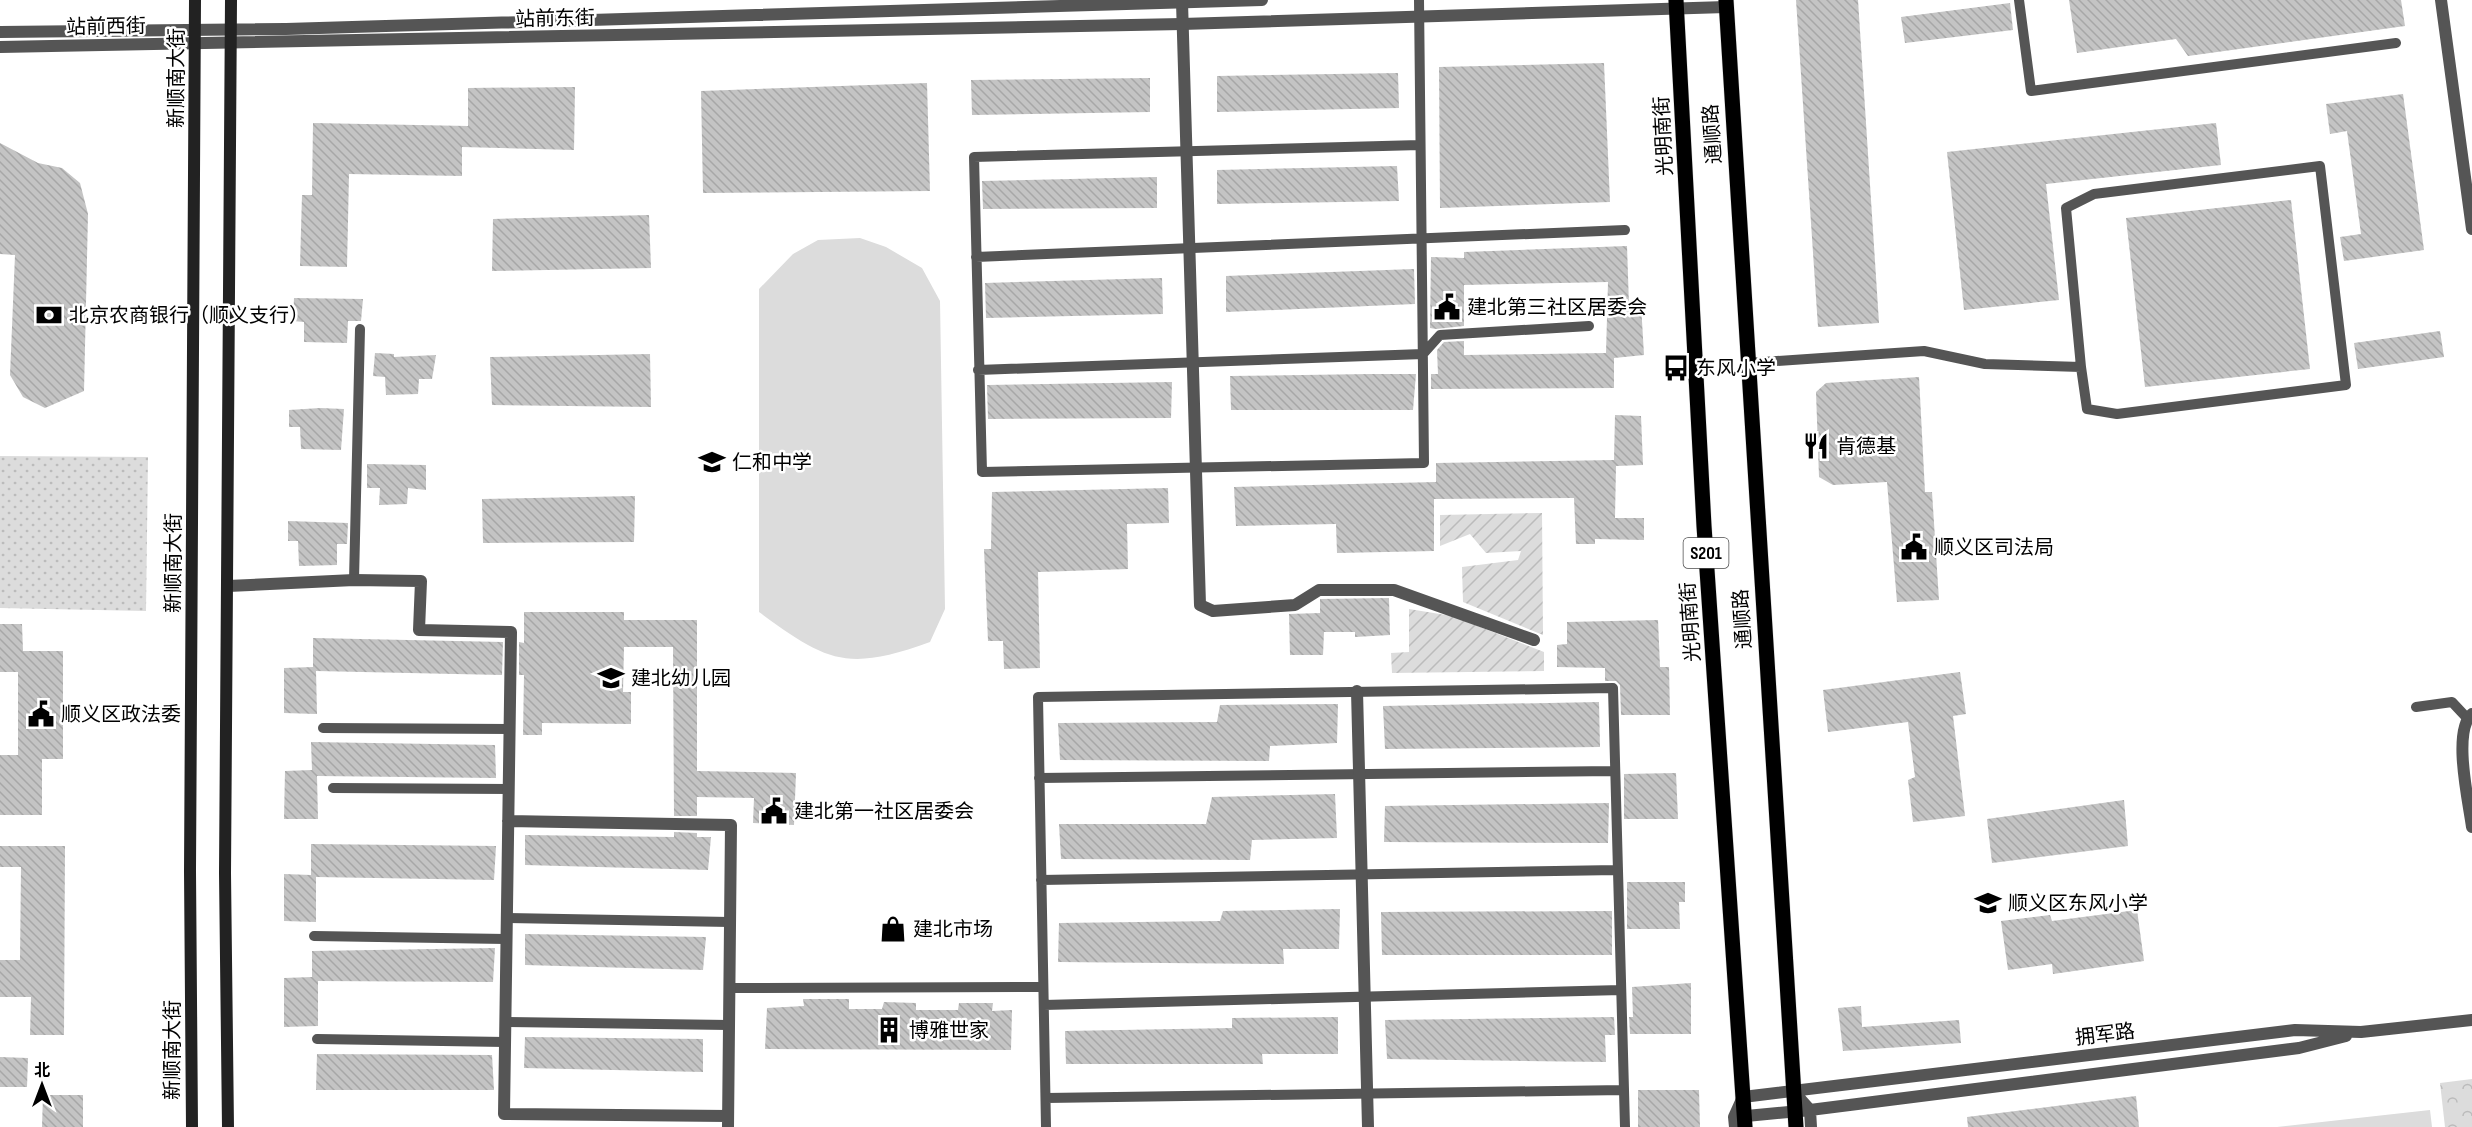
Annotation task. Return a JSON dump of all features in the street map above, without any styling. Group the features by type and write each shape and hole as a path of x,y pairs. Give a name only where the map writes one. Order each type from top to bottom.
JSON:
{"main road":[{"name":"新顺南大街","path":"192,1127 190,871 195,0"},
{"path":"228,1127 225,861 231,0"},
{"name":"光明南街","path":"1676,4 1704,514 1743,1097"},
{"name":"通顺路","path":"1726,4 1794,1092 1801,1116"},
{"name":"S201","path":"1739,1122 1743,1097"}],"street":[{"name":"站前东街","path":"214,28 935,6 1262,0"},
{"path":"2441,0 2472,229"},
{"path":"1182,2 1200,605 1213,610 1295,605 1319,590 1394,590 1534,640"},
{"name":"站前东街","path":"213,44 1182,24 1676,4 1726,4"},
{"name":"站前西街","path":"0,32 214,28"},
{"name":"站前西街","path":"0,47 213,44"},
{"path":"228,586 354,580 421,581 419,630 511,632 506,939 504,1114 728,1122 731,825 508,821"},
{"path":"1357,691 1368,1127"},
{"path":"2470,716 2462,745 2472,828"},
{"name":"拥军路","path":"1743,1097 2295,1030 2361,1032 2472,1020"},
{"path":"1739,1122 1801,1116 2299,1048 2361,1032"},
{"path":"1801,1116 1811,1127"}],"lane":[{"path":"1419,0 1424,463 982,472 974,157 1420,145"},
{"path":"2019,0 2031,91 2396,43"},
{"path":"2320,166 2346,385 2117,414 2087,409 2081,367 2066,208 2094,194 2320,166"},
{"path":"976,257 1625,230"},
{"path":"978,370 1423,354 1440,335 1589,326"},
{"path":"354,580 360,329"},
{"path":"1747,363 1924,351 1985,364 2081,367"},
{"path":"1046,1127 1038,697 1613,688 1625,1127"},
{"path":"2416,707 2452,702 2470,716"},
{"path":"323,728 510,729"},
{"path":"1039,778 1615,771"},
{"path":"333,788 509,789"},
{"path":"1041,880 1617,870"},
{"path":"507,918 730,922"},
{"path":"314,936 506,939"},
{"path":"729,988 1043,987"},
{"path":"1044,1005 1621,990"},
{"path":"505,1022 729,1025"},
{"path":"317,1039 505,1042"},
{"path":"1046,1098 1624,1090"}],"green space":[{"path":"860,238 886,247 922,268 940,301 945,609 930,642 878,657 857,659 839,657 821,651 782,629 759,612 759,289 793,254 818,240"},
{"path":"0,456 148,457 146,611 0,608"},
{"path":"1542,513 1543,635 1463,602 1462,567 1518,560 1521,551 1486,553 1470,534 1440,546 1440,515"},
{"path":"1409,609 1452,616 1544,652 1544,671 1392,673 1391,653 1409,652"},
{"path":"2472,1079 2472,1127 2445,1127 2440,1083"},
{"path":"2430,1110 2432,1127 2277,1127"}],"building":[{"path":"1796,0 1858,0 1879,323 1818,327"},
{"path":"2069,0 2401,0 2405,26 2188,56 2176,39 2077,53"},
{"path":"2010,3 2013,30 1905,43 1901,17"},
{"path":"1604,63 1610,202 1440,208 1439,67"},
{"path":"1398,73 1399,108 1217,112 1217,76"},
{"path":"1150,78 1150,112 972,115 971,80"},
{"path":"927,83 930,191 703,193 701,91"},
{"path":"575,87 574,150 462,147 462,176 349,174 347,267 300,266 302,195 312,195 313,123 468,126 468,88"},
{"path":"2403,94 2424,250 2344,261 2340,237 2361,234 2347,131 2330,134 2326,104"},
{"path":"2216,123 2221,165 2046,184 2059,300 1964,310 1947,152"},
{"name":"北京农商银行（顺义支行）","path":"0,143 38,163 62,168 80,183 88,214 84,391 45,408 23,397 10,375 15,255 0,254"},
{"path":"1397,166 1399,201 1217,204 1217,170"},
{"path":"1157,177 1157,208 983,209 982,181"},
{"path":"2291,200 2310,369 2145,387 2126,218"},
{"path":"649,215 651,268 492,271 493,219"},
{"path":"1627,246 1629,305 1641,304 1644,355 1614,358 1614,388 1431,389 1431,374 1438,374 1437,350 1444,342 1464,341 1464,355 1606,353 1608,282 1464,285 1464,326 1436,329 1430,328 1431,257 1464,258 1464,252"},
{"path":"1414,269 1415,304 1226,312 1226,276"},
{"path":"1162,278 1163,314 986,318 985,283"},
{"path":"294,298 363,299 361,321 348,321 347,343 304,342 304,322 293,321"},
{"path":"2440,331 2444,357 2358,369 2354,343"},
{"path":"375,353 394,354 394,357 436,355 432,379 419,379 418,394 386,395 385,377 373,376"},
{"path":"650,354 651,407 492,405 490,357"},
{"path":"1416,374 1413,410 1231,410 1230,376"},
{"path":"1919,377 1925,492 1932,492 1939,600 1897,602 1887,482 1833,485 1819,477 1816,392 1826,383"},
{"path":"1172,382 1171,418 988,419 987,385"},
{"path":"344,409 341,450 301,449 300,427 289,427 289,410"},
{"path":"1615,415 1641,416 1643,465 1616,466 1615,518 1644,518 1644,540 1595,539 1595,544 1576,544 1574,498 1434,499 1434,551 1337,553 1336,524 1236,526 1234,487 1436,482 1436,463 1614,460"},
{"path":"367,464 426,465 426,490 408,488 407,504 379,505 380,488 367,488"},
{"path":"1168,488 1169,523 1127,524 1128,569 1038,572 1040,668 1004,669 1003,641 988,641 984,549 991,549 992,492"},
{"path":"635,496 634,542 483,543 482,499"},
{"path":"288,521 348,523 347,544 337,544 337,565 299,566 298,541 288,541"},
{"path":"1389,598 1390,635 1355,637 1355,632 1324,632 1323,655 1290,655 1289,614 1320,613 1320,599"},
{"path":"524,612 624,612 624,620 697,620 697,771 796,773 794,825 753,823 754,798 697,797 697,816 674,816 673,647 624,647 623,692 631,692 631,724 542,723 542,735 523,735 524,675 519,675 519,642 524,643"},
{"path":"1658,620 1660,667 1669,667 1670,715 1621,715 1620,685 1616,681 1605,681 1605,668 1557,667 1557,645 1567,644 1567,622"},
{"name":"顺义区政法委","path":"0,624 22,624 23,651 63,651 63,759 42,759 42,815 0,815 0,755 18,755 18,672 0,672"},
{"path":"313,638 503,642 502,675 316,671 317,714 284,713 284,668 313,667"},
{"path":"1960,672 1966,714 1953,716 1965,816 1913,822 1908,780 1915,777 1908,722 1828,732 1823,690"},
{"path":"1599,702 1600,747 1385,749 1383,706"},
{"path":"1338,704 1337,743 1270,746 1269,761 1060,760 1058,723 1217,722 1220,705"},
{"path":"311,742 495,745 496,778 317,776 318,819 284,819 285,771 312,770"},
{"path":"1676,773 1678,819 1624,819 1624,774"},
{"path":"1335,794 1337,838 1252,840 1250,860 1061,859 1059,824 1206,824 1212,797"},
{"path":"2124,800 2128,846 1992,863 1987,819"},
{"path":"1609,803 1608,843 1384,842 1385,806"},
{"path":"674,832 697,833 697,837 711,837 708,870 525,865 525,835 674,837"},
{"path":"311,844 496,846 494,880 316,877 316,922 284,921 284,874 311,875"},
{"path":"0,846 65,846 64,1035 30,1035 31,997 0,997 0,960 20,960 21,867 0,867"},
{"path":"1627,882 1685,882 1685,902 1679,902 1680,929 1627,929"},
{"path":"1340,909 1339,949 1283,949 1284,964 1058,962 1059,923 1220,921 1223,911"},
{"path":"2137,910 2144,961 2053,974 2052,964 2008,970 2001,921 2050,915 2052,921"},
{"path":"1612,911 1612,955 1382,955 1381,912"},
{"path":"525,934 706,937 703,970 525,965"},
{"path":"495,948 493,982 318,981 318,1026 284,1027 284,978 312,977 312,951"},
{"path":"1691,983 1691,1034 1630,1034 1629,1017 1633,1017 1632,987"},
{"name":"博雅世家","path":"803,999 849,999 849,1009 882,1009 884,1002 916,1003 916,1010 958,1010 959,1003 993,1003 992,1011 1012,1010 1011,1050 765,1049 767,1008 804,1006"},
{"path":"1861,1006 1862,1027 1959,1020 1961,1043 1843,1051 1838,1008"},
{"path":"1338,1017 1338,1054 1262,1054 1263,1064 1066,1064 1065,1031 1232,1028 1232,1018"},
{"path":"1614,1017 1615,1035 1605,1035 1606,1062 1387,1059 1385,1020"},
{"path":"525,1037 703,1039 703,1072 524,1068"},
{"path":"317,1054 492,1055 494,1090 316,1090"},
{"path":"0,1057 28,1058 27,1087 0,1087"},
{"path":"1638,1090 1699,1090 1700,1127 1638,1127"},
{"path":"43,1095 83,1095 83,1127 42,1127"},
{"path":"2136,1096 2139,1127 1968,1127 1967,1117"}],"place":[{"name":"建北第三社区居委会","path":"1447,307"},
{"name":"北京农商银行（顺义支行）","path":"49,315"},
{"name":"东风小学","path":"1676,368"},
{"name":"肯德基","path":"1816,446"},
{"name":"仁和中学","path":"712,462"},
{"name":"顺义区司法局","path":"1914,547"},
{"name":"建北幼儿园","path":"611,678"},
{"name":"顺义区政法委","path":"41,714"},
{"name":"建北第一社区居委会","path":"774,811"},
{"name":"顺义区东风小学","path":"1988,903"},
{"name":"建北市场","path":"893,929"},
{"name":"博雅世家","path":"889,1030"}]}
